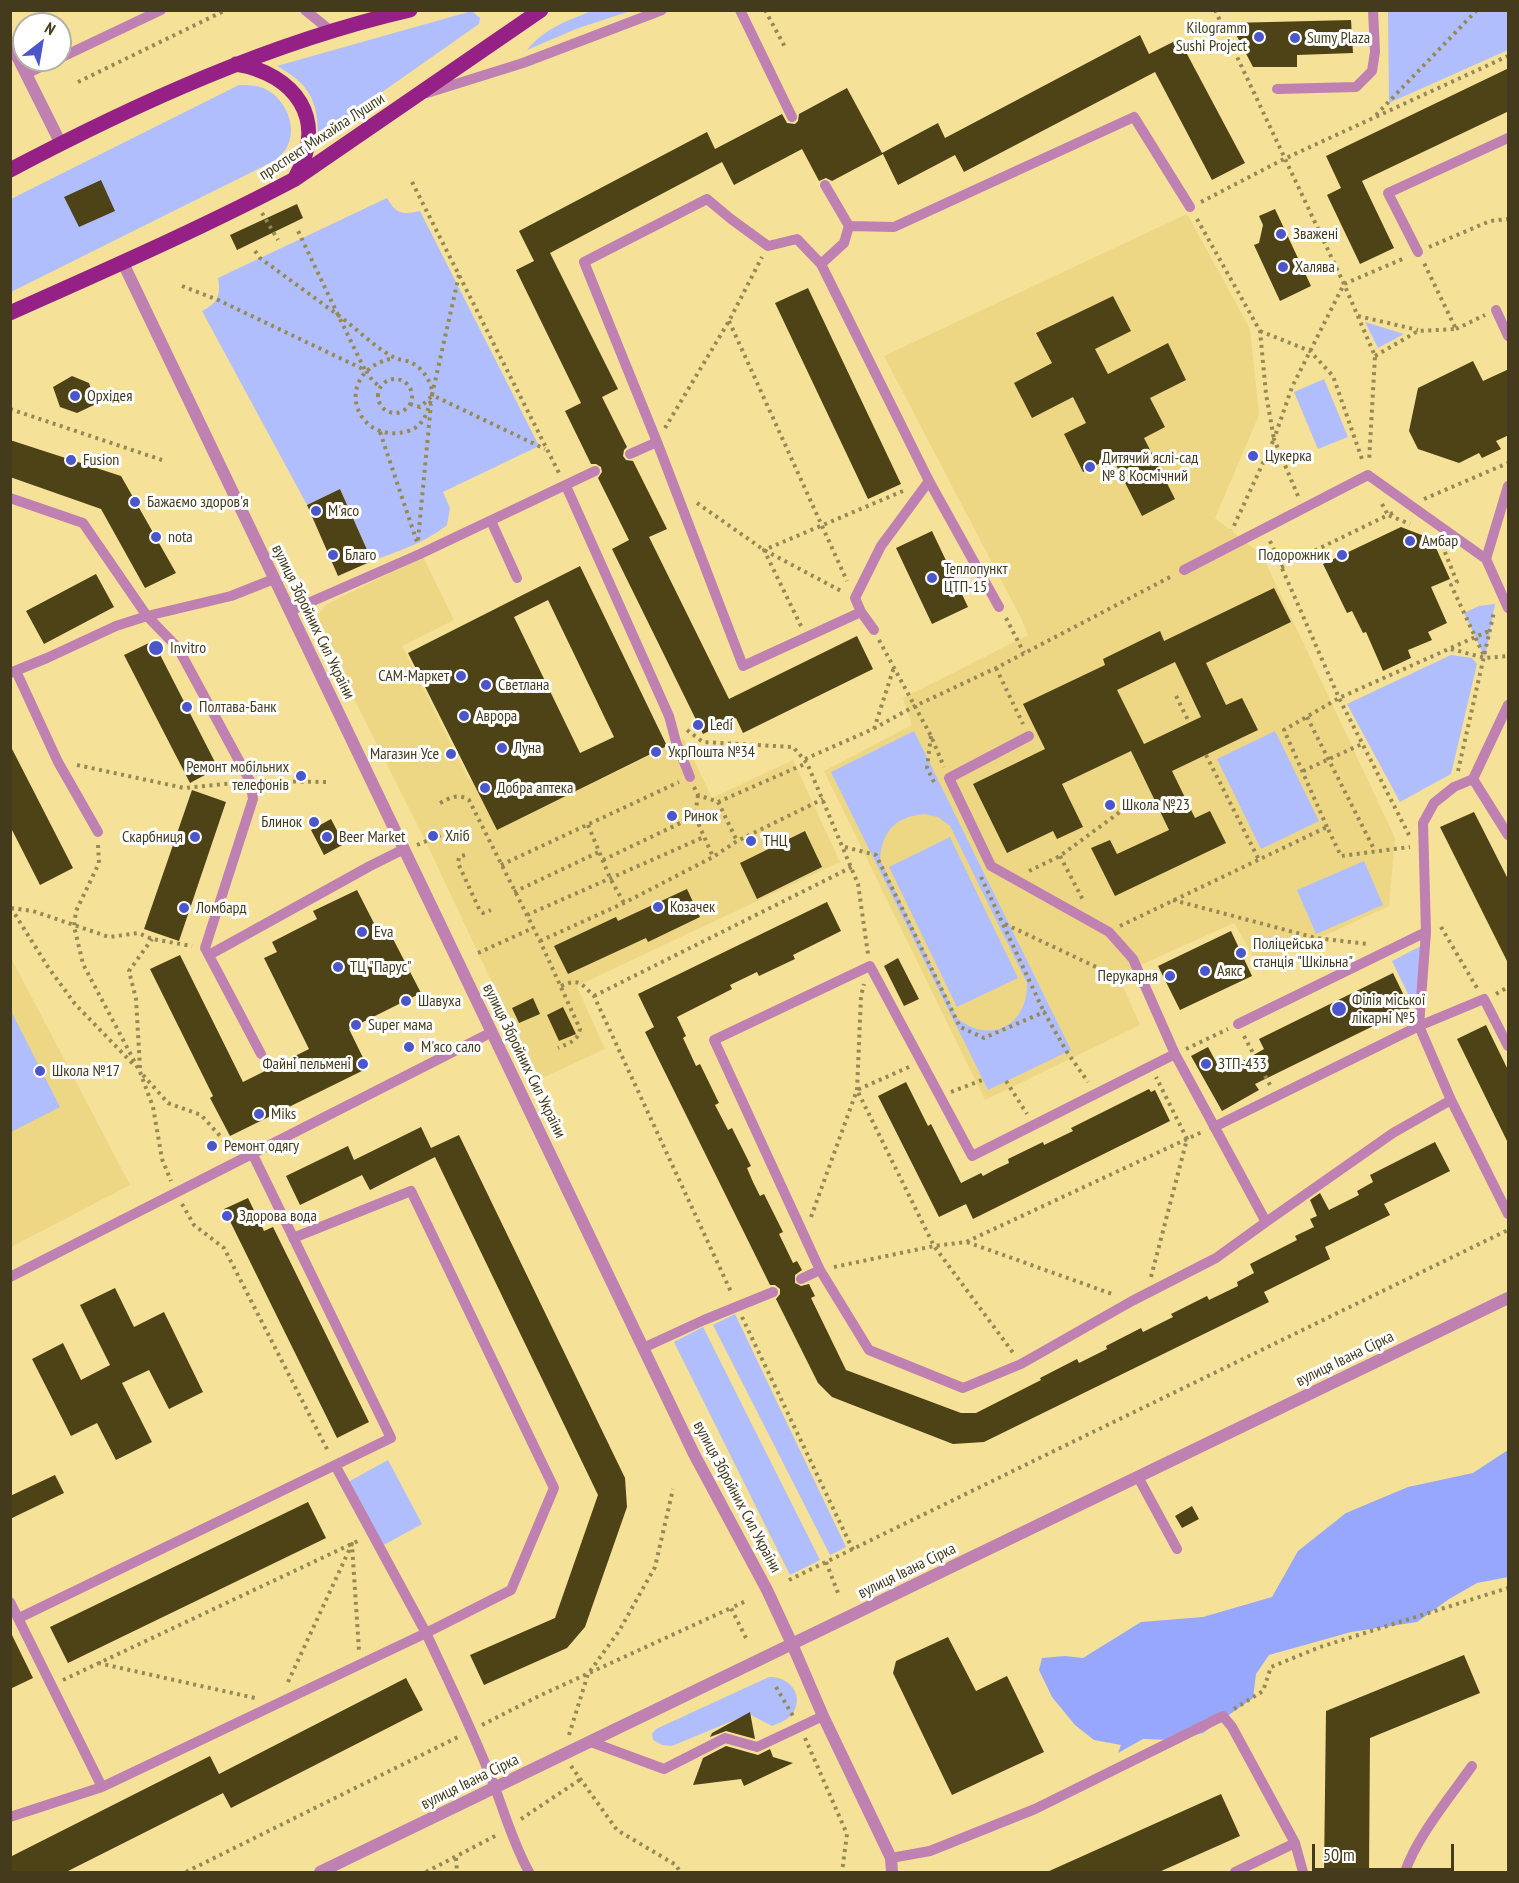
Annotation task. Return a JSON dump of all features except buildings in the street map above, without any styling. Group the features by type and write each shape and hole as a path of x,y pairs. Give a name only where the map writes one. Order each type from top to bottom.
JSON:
{"main road":[{"path":"10,170 102,124 236,64 331,31 410,10"},
{"name":"проспект Михайла Лушпи","path":"10,313 123,263 295,179 541,10"},
{"path":"236,64 267,72 285,84 299,100 308,119 310,140 305,160 295,179"}],"street":[{"path":"10,42 61,144"},
{"name":"вулиця Збройних Сил України","path":"123,263 694,1454 767,1590 823,1716 891,1857 892,1872"},
{"name":"вулиця Івана Сірка","path":"320,1872 1509,1298"}],"lane":[{"path":"72,52 161,10"},
{"path":"305,10 331,31"},
{"path":"369,20 386,10"},
{"path":"418,96 523,63 662,10"},
{"path":"740,10 792,117"},
{"path":"1277,88 1356,87 1372,71 1375,52 1373,10"},
{"path":"26,74 30,72"},
{"path":"849,226 894,227 1134,117 1190,207"},
{"path":"1418,252 1388,194 1509,138"},
{"path":"821,264 844,243 849,226 825,185"},
{"path":"861,612 743,666 675,487 584,262 707,199 768,246 796,239 821,264 929,481 999,607"},
{"path":"1496,310 1509,336"},
{"path":"630,454 657,442"},
{"path":"290,610 491,521 595,471"},
{"path":"1184,570 1368,475 1486,559 1509,608"},
{"path":"874,630 861,612 855,598 881,546 929,481"},
{"path":"566,486 669,716 675,742 690,777"},
{"path":"1486,559 1509,486"},
{"path":"10,498 83,524 147,616 178,648 250,781 253,799 207,951 261,1054"},
{"path":"491,521 517,578"},
{"path":"98,832 58,762 13,672 116,626 147,616 231,596 274,579"},
{"path":"1509,705 1473,779 1454,787 1434,803 1423,823 1426,932 1419,1026 1451,1100 1509,1214"},
{"path":"1029,736 949,778 991,866 1109,932 1133,959 1175,1054 1266,1222"},
{"path":"1473,779 1509,835"},
{"path":"207,951 404,849"},
{"path":"1238,1024 1426,932"},
{"path":"1175,1054 972,1156 870,966 714,1040 820,1270 869,1350 963,1388 1021,1364 1146,1293 1216,1258 1393,1133 1451,1100"},
{"path":"1214,1127 1419,1026 1484,999 1509,1046"},
{"path":"10,1277 492,1032"},
{"path":"19,1618 391,1438 293,1238 248,1158"},
{"path":"10,1817 102,1787 426,1633 511,1590 554,1488 411,1191 293,1238"},
{"path":"801,1279 820,1270"},
{"path":"643,1348 773,1292"},
{"path":"335,1465 426,1633 471,1731 495,1788 517,1850 529,1872"},
{"path":"1138,1477 1177,1549"},
{"path":"10,1602 102,1787"},
{"path":"591,1742 664,1769 724,1738 757,1747 823,1716"},
{"path":"891,1857 930,1851 1035,1809 1223,1716 1232,1727 1295,1843 1303,1872"},
{"path":"1405,1872 1407,1864 1431,1825 1472,1766"},
{"path":"1235,1872 1295,1843"}],"path":[{"path":"78,82 226,10"},
{"path":"765,10 784,47"},
{"path":"1215,10 1344,284 1375,356 1368,475"},
{"path":"1374,118 1477,10"},
{"path":"1303,508 1274,439 1266,394 1260,331 1190,207 1284,159 1509,56"},
{"path":"412,182 566,486"},
{"path":"254,201 278,240"},
{"path":"1222,549 1274,439 1292,387 1344,284 1490,221 1509,219"},
{"path":"297,231 365,370 380,387"},
{"path":"657,442 729,321 768,246"},
{"path":"255,251 260,258 394,358 413,363 427,376 432,395 418,543 380,432"},
{"path":"1418,252 1456,329"},
{"path":"394,358 378,361 365,370 357,387 356,405 365,422 380,432 396,435 412,430 425,419 460,275"},
{"path":"182,286 218,300 365,370"},
{"path":"1358,316 1418,330 1456,329 1496,310"},
{"path":"729,321 855,598"},
{"path":"1375,356 1418,330"},
{"path":"1260,331 1310,351 1333,376 1368,475 1388,515 1418,528"},
{"path":"392,378 407,382 413,397 410,404 398,413 390,412 379,402 380,387 392,378"},
{"path":"410,404 420,407 432,395"},
{"path":"432,395 546,449"},
{"path":"10,409 162,460"},
{"path":"1281,567 1388,515 1509,463"},
{"path":"764,550 929,481"},
{"path":"675,487 764,550 855,598"},
{"path":"1264,528 1339,698 1414,847 1341,856 1284,730 1339,698 1491,630"},
{"path":"1439,536 1457,582 1451,585 1485,658"},
{"path":"764,550 807,638"},
{"path":"669,716 703,742 793,747 805,759 873,729 915,706 996,668 1184,570"},
{"path":"1454,787 1499,589"},
{"path":"999,607 1024,653"},
{"path":"874,630 931,736 949,778"},
{"path":"1450,648 1485,658 1509,656"},
{"path":"873,729 894,667"},
{"path":"996,668 1029,736"},
{"path":"1176,696 1190,723"},
{"path":"1307,717 1375,851"},
{"path":"1303,771 1362,744"},
{"path":"1206,754 1259,860"},
{"path":"58,762 184,788 250,781 326,782"},
{"path":"698,795 718,802 807,763"},
{"path":"501,865 690,777 698,795 695,816 714,857"},
{"path":"440,803 456,796 463,796 469,800 540,941 580,1029 579,1036 574,1041 558,1048"},
{"path":"540,941 624,903 714,857 737,841 823,799"},
{"path":"718,802 737,841"},
{"path":"1013,880 1060,856 1124,809"},
{"path":"603,860 695,816"},
{"path":"588,825 610,878 624,903"},
{"path":"1109,932 1327,827"},
{"path":"404,849 453,830"},
{"path":"98,832 99,863 76,911 74,926 83,964 140,1072 153,1107 162,1160 176,1194 194,1224 224,1248 335,1465"},
{"path":"527,915 704,837"},
{"path":"844,847 876,855 960,1027 984,1038 1044,1012 1067,1052 1095,1093"},
{"path":"514,892 599,852"},
{"path":"465,855 459,857 458,863 480,911 483,913 491,910"},
{"path":"1060,856 1096,925"},
{"path":"594,996 852,867"},
{"path":"1173,900 1316,938 1395,947"},
{"path":"1425,901 1484,999"},
{"path":"11,908 33,911 109,938 138,933 152,939 207,951"},
{"path":"11,908 48,967 75,1004 168,1103 201,1115 248,1158"},
{"path":"1003,923 1148,991"},
{"path":"478,953 533,928"},
{"path":"140,1072 136,999 129,971 152,939"},
{"path":"561,986 573,980 578,981 594,996 853,1550"},
{"path":"1175,1054 1238,1024 1276,1096"},
{"path":"921,1062 857,1090 934,1246 1021,1364"},
{"path":"1146,1293 1187,1139 1151,1066"},
{"path":"939,1096 982,1080"},
{"path":"1006,1082 1034,1124"},
{"path":"820,1270 934,1246 966,1242 1214,1127"},
{"path":"789,1580 1509,1230"},
{"path":"966,1242 1132,1301"},
{"path":"673,1489 655,1567 619,1631 588,1674 563,1755 617,1830 676,1865 680,1872"},
{"path":"51,1685 373,1534"},
{"path":"352,1544 360,1664"},
{"path":"98,1663 279,1703 352,1544"},
{"path":"826,1562 838,1593"},
{"path":"1223,1716 1263,1690 1271,1667 1320,1647 1509,1588"},
{"path":"746,1638 731,1608 748,1600"},
{"path":"776,1687 800,1727 847,1834 842,1872"},
{"path":"426,1872 456,1858 457,1872"}],"shaded area":[{"path":"472,11 480,18 479,24 318,137 316,113 310,94 297,79 277,66"},
{"path":"592,11 630,11 576,29 527,50 549,31"},
{"path":"1388,11 1508,11 1508,50 1389,103"},
{"path":"239,85 257,86 271,92 278,98 288,114 290,140 286,149 276,160 11,292 11,199"},
{"path":"387,198 400,212 420,211 539,446 443,492 450,508 447,525 420,542 372,561 340,489 307,505 202,311 212,305 217,298 218,278"},
{"name":"Школа №23","path":"1187,214 1250,329 1259,415 1215,518 1262,555 1395,838 1389,906 1259,966 1234,923 1118,975 1140,1025 985,1100 824,771 912,725 903,698 1028,635 884,356"},
{"path":"1365,322 1404,334 1378,348"},
{"path":"1324,379 1348,437 1318,449 1294,392"},
{"name":"Ринок","path":"423,557 454,620 402,646 469,780 472,780 497,830 684,739 712,798 793,760 840,862 581,984 577,987 605,1049 538,1080 426,842 320,631 318,615 327,604"},
{"path":"1495,604 1485,658 1464,613 1479,606"},
{"path":"1451,655 1472,658 1477,664 1451,774 1400,802 1347,704"},
{"path":"914,731 1071,1050 988,1090 831,772","holes":["924,814 938,817 950,826 1027,983 1026,998 1021,1010 1005,1027 982,1030 957,1018 880,860 887,833 898,822"]},
{"path":"1275,731 1319,821 1261,849 1217,759"},
{"path":"950,837 1018,978 957,1007 889,867"},
{"path":"1364,861 1383,905 1316,934 1297,890"},
{"path":"1421,946 1418,1002 1413,1004 1392,961"},
{"name":"Школа №17","path":"10,956 130,1185 11,1247 10,1247"},
{"path":"11,1011 60,1107 10,1132"},
{"path":"735,1314 846,1547 830,1555 713,1325"},
{"path":"703,1327 820,1560 790,1575 674,1342"},
{"path":"1508,1450 1508,1577 1477,1583 1449,1599 1417,1622 1351,1632 1269,1655 1256,1674 1253,1698 1203,1733 1173,1740 1143,1739 1118,1753 1121,1745 1094,1740 1075,1725 1052,1697 1039,1670 1042,1658 1065,1656 1083,1658 1141,1622 1203,1617 1272,1597 1298,1551 1346,1513 1408,1487 1473,1473"},
{"path":"388,1460 422,1524 382,1546 348,1482"},
{"path":"769,1677 776,1677 788,1683 796,1693 796,1706 793,1713 783,1721 772,1726 749,1714 672,1746 662,1745 653,1740 652,1734 656,1729"}],"place":[{"name":"Kilogramm Sushi Project","path":"1259,37"},
{"name":"Sumy Plaza","path":"1295,38"},
{"name":"Зважені","path":"1281,234"},
{"name":"Халява","path":"1283,267"},
{"name":"Орхідея","path":"75,396"},
{"name":"Цукерка","path":"1253,456"},
{"name":"Fusion","path":"71,460"},
{"name":"Дитячий яслі-сад № 8 Космічний","path":"1090,467"},
{"name":"Бажаємо здоров'я","path":"135,502"},
{"name":"М'ясо","path":"316,511"},
{"name":"nota","path":"156,537"},
{"name":"Амбар","path":"1410,541"},
{"name":"Благо","path":"333,555"},
{"name":"Подорожник","path":"1342,555"},
{"name":"Теплопункт ЦТП-15","path":"932,578"},
{"name":"Invitro","path":"156,648"},
{"name":"САМ-Маркет","path":"461,676"},
{"name":"Светлана","path":"486,685"},
{"name":"Полтава-Банк","path":"187,707"},
{"name":"Аврора","path":"464,716"},
{"name":"Ledi","path":"698,725"},
{"name":"Луна","path":"502,748"},
{"name":"УкрПошта №34","path":"656,752"},
{"name":"Магазин Усе","path":"451,754"},
{"name":"Ремонт мобільних телефонів","path":"301,776"},
{"name":"Добра аптека","path":"485,788"},
{"name":"Школа №23","path":"1110,805"},
{"name":"Ринок","path":"672,816"},
{"name":"Блинок","path":"314,822"},
{"name":"Хліб","path":"433,836"},
{"name":"Скарбниця","path":"195,837"},
{"name":"Beer Market","path":"327,837"},
{"name":"ТНЦ","path":"751,841"},
{"name":"Козачек","path":"658,907"},
{"name":"Ломбард","path":"184,908"},
{"name":"Eva","path":"362,932"},
{"name":"Поліцейська станція \"Шкільна\"","path":"1241,953"},
{"name":"ТЦ \"Парус\"","path":"338,967"},
{"name":"Аякс","path":"1205,971"},
{"name":"Перукарня","path":"1170,976"},
{"name":"Шавуха","path":"406,1001"},
{"name":"Філія міської лікарні №5","path":"1339,1009"},
{"name":"Super мама","path":"356,1025"},
{"name":"М'ясо сало","path":"409,1047"},
{"name":"Файні пельмені","path":"363,1064"},
{"name":"ЗТП-433","path":"1206,1064"},
{"name":"Школа №17","path":"40,1071"},
{"name":"Miks","path":"259,1114"},
{"name":"Ремонт одягу","path":"212,1146"},
{"name":"Здорова вода","path":"227,1216"}]}
